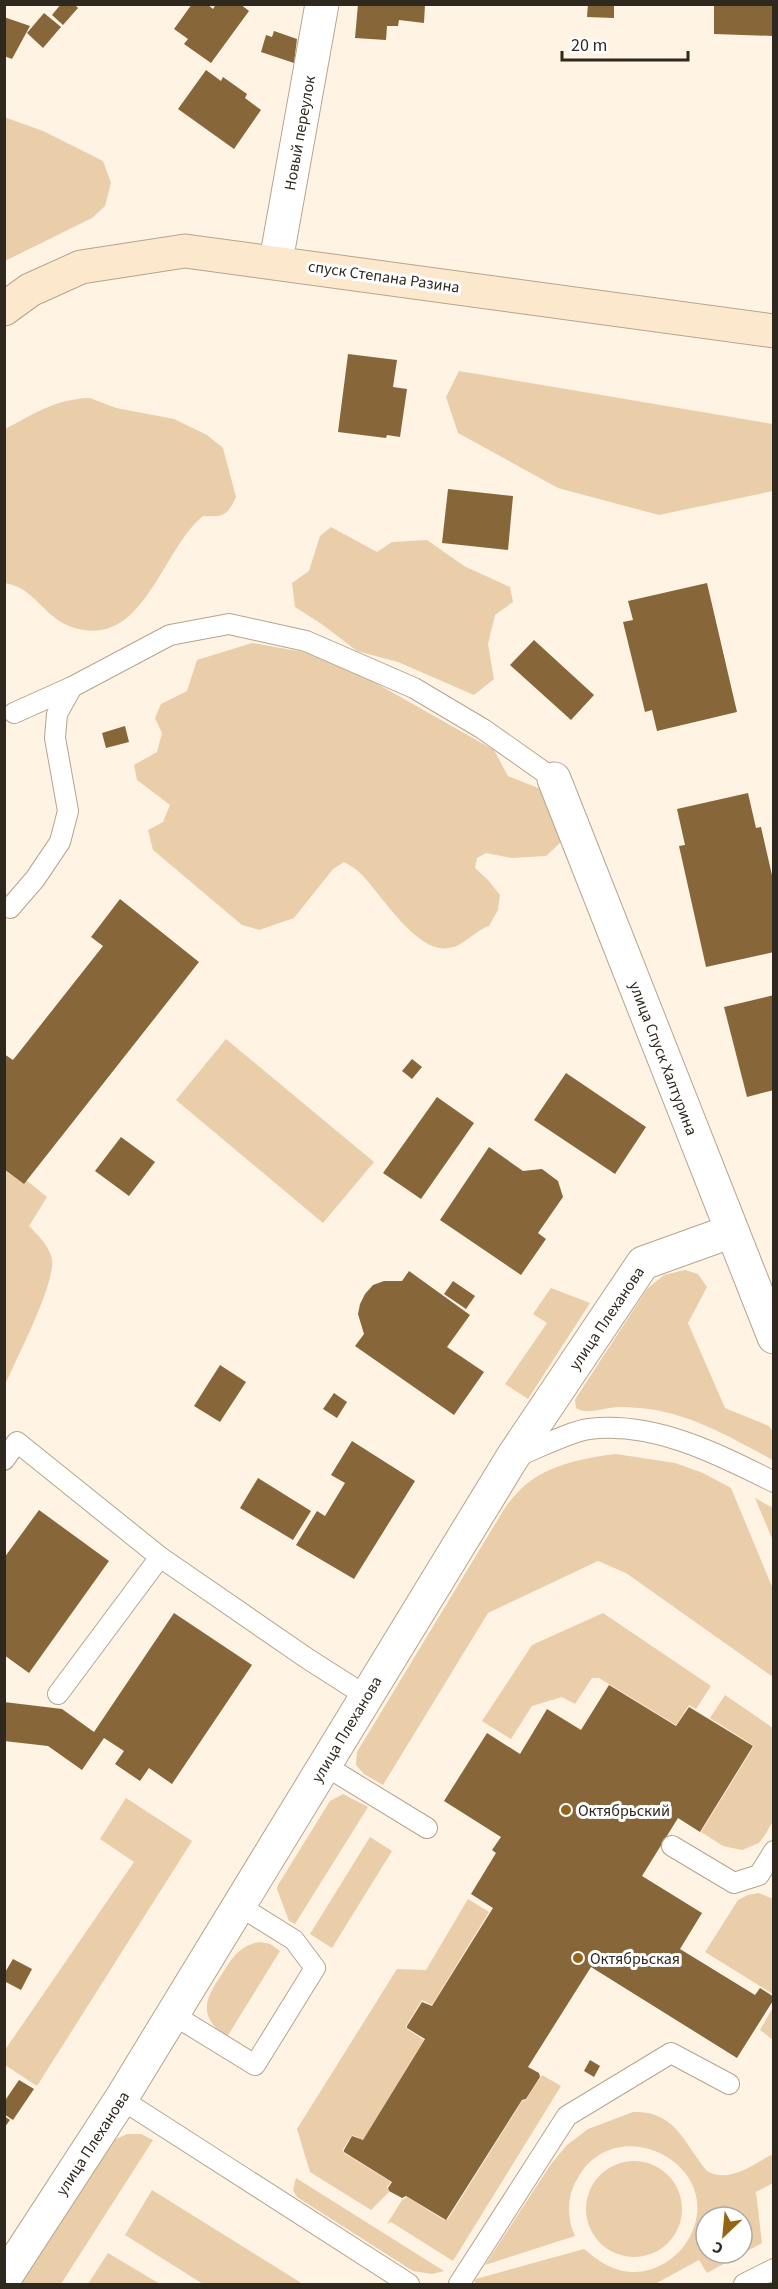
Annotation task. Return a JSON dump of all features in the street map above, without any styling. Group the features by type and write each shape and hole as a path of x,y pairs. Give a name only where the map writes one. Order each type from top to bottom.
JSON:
{"main road":[{"name":"спуск Степана Разина","path":"4,309 30,290 81,267 185,251 276,261 774,331"}],"street":[{"name":"Новый переулок","path":"276,261 322,4"},
{"name":"улица Спуск Халтурина","path":"554,779 774,1337"},
{"name":"улица Плеханова","path":"4,2279 121,2098 512,1458 643,1263 732,1231"}],"lane":[{"path":"14,713 72,687 170,635 229,624 306,641 414,688 483,729 554,779"},
{"path":"10,908 35,879 60,842 68,810 56,738 57,714 72,687"},
{"path":"512,1458 587,1429 625,1429 668,1437 726,1458 774,1482"},
{"path":"4,1460 17,1442 160,1557 366,1696"},
{"path":"58,1694 160,1557"},
{"path":"324,1765 426,1828"},
{"path":"672,1846 734,1883 766,1880 774,1851"},
{"path":"172,2014 255,2065 315,1968 294,1940 238,1905"},
{"path":"459,2284 567,2116 671,2053 729,2084"},
{"path":"121,2098 409,2284"},
{"path":"744,2284 774,2269"}],"shaded area":[{"path":"4,117 43,131 103,161 111,183 105,206 92,218 5,261"},
{"path":"459,371 773,424 773,491 659,515 558,488 458,433 446,397"},
{"path":"90,398 116,408 174,419 207,435 223,448 236,497 227,512 216,516 203,516 188,532 148,595 133,613 115,626 94,631 69,626 52,615 31,595 4,583 5,429 55,404"},
{"path":"331,527 377,552 392,542 427,540 464,566 510,587 513,602 495,615 488,644 494,679 474,695 398,662 357,651 295,607 292,583 309,571 320,536"},
{"path":"252,643 309,653 374,682 494,750 508,776 543,790 558,820 561,842 546,856 511,858 486,853 477,858 475,868 500,895 498,910 489,926 454,947 437,947 424,942 400,920 360,873 344,862 333,869 294,918 259,930 242,925 153,850 148,830 163,822 170,805 137,780 134,765 157,752 162,733 155,718 161,704 187,691 197,660"},
{"path":"226,1039 374,1162 323,1223 176,1100"},
{"path":"5,1163 47,1197 29,1226 40,1237 52,1260 41,1304 5,1385"},
{"path":"685,1270 698,1274 707,1287 688,1323 725,1408 769,1426 773,1432 773,1460 714,1429 666,1412 628,1407 586,1411 576,1408 575,1400 647,1289 664,1275"},
{"path":"551,1288 590,1303 528,1399 505,1384 547,1323 533,1314"},
{"path":"616,1454 675,1463 703,1473 731,1488 773,1589 773,1677 626,1573 598,1561 488,1613 383,1785 364,1774 356,1765 357,1752 510,1501 527,1484 550,1470 576,1461"},
{"path":"755,1498 773,1508 773,1541"},
{"path":"603,1613 711,1686 696,1709 689,1705 676,1725 599,1678 592,1678 575,1704 562,1697 532,1706 511,1739 482,1721 532,1645"},
{"path":"725,1695 773,1728 773,1821 759,1843 742,1850 723,1846 701,1832 754,1746 710,1718"},
{"path":"343,1794 368,1807 295,1924 289,1921 277,1889 278,1885 330,1801"},
{"path":"126,1798 192,1841 37,2086 5,2065 5,2050 134,1862 100,1839"},
{"path":"370,1837 392,1851 332,1948 310,1934"},
{"path":"759,1893 773,1899 773,1994 705,1952 738,1900"},
{"path":"468,1899 489,1912 432,2005 422,2000 406,2026 424,2040 363,2140 352,2135 343,2149 344,2153 391,2182 387,2187 389,2192 371,2210 310,2172 297,2129 397,1969 426,1970"},
{"path":"260,1942 270,1944 280,1951 227,2037 211,2022 207,2007 208,1999 233,1958 247,1946"},
{"path":"773,2007 773,2040 760,2030"},
{"path":"542,2075 561,2086 453,2261 391,2222 387,2224 402,2200 407,2197 444,2220 448,2219 522,2101 526,2100"},
{"path":"633,2112 648,2113 669,2123 677,2130 707,2171 715,2174 724,2175 741,2171 773,2154 773,2183 756,2192 762,2243 754,2247 754,2205 697,2205 692,2184 681,2168 664,2155 644,2148 623,2147 603,2153 585,2167 575,2183 570,2195 569,2209 570,2223 575,2236 485,2265 551,2164 567,2145 588,2129"},
{"path":"127,2134 141,2134 153,2140 61,2284 19,2284 110,2142"},
{"path":"625,2161 643,2161 661,2169 674,2182 682,2200 679,2228 661,2249 643,2257 625,2257 607,2249 594,2236 586,2218 586,2200 594,2182 607,2169"},
{"path":"296,2178 444,2271 432,2274 413,2271 297,2197 293,2190"},
{"path":"152,2190 303,2284 203,2284 125,2235"},
{"path":"694,2227 694,2263 655,2284 479,2284 474,2282 476,2279 584,2249 600,2261 619,2270 643,2271 665,2263 683,2248"},
{"path":"108,2253 160,2284 88,2284"},
{"path":"702,2265 722,2265 707,2273"}],"building":[{"path":"61,4 74,4 78,8 63,25 52,15"},
{"path":"192,4 207,4 213,9 216,4 240,4 249,11 211,63 184,44 188,39 174,29"},
{"path":"358,4 425,4 424,23 399,20 398,26 387,26 386,40 355,38"},
{"path":"588,4 614,4 614,18 587,17"},
{"path":"714,4 774,4 774,36 714,34"},
{"path":"44,13 61,27 43,48 27,33"},
{"path":"4,17 30,26 12,59 4,56"},
{"path":"274,31 297,39 294,63 261,52 266,35 272,37"},
{"path":"206,70 221,81 223,77 247,94 245,98 261,110 234,149 178,109"},
{"path":"348,354 397,360 393,387 407,389 400,437 387,435 386,438 338,432"},
{"path":"448,489 513,496 508,550 442,543"},
{"path":"707,583 737,712 657,731 652,710 645,712 623,622 633,620 628,601"},
{"path":"534,640 594,695 571,720 510,665"},
{"path":"125,726 129,742 106,748 102,733"},
{"path":"748,793 756,828 761,827 774,884 774,952 706,967 679,846 685,845 677,809"},
{"path":"120,899 199,962 24,1184 4,1169 4,1054 13,1060 103,946 91,937"},
{"path":"774,995 774,1090 747,1097 724,1007"},
{"path":"412,1059 422,1067 412,1079 402,1071"},
{"path":"566,1073 646,1127 615,1174 534,1120"},
{"path":"437,1097 474,1123 421,1199 383,1173"},
{"path":"121,1137 155,1162 129,1196 95,1171"},
{"path":"489,1147 523,1171 542,1169 558,1181 563,1197 538,1233 546,1239 521,1275 440,1220"},
{"path":"409,1271 470,1315 447,1347 484,1372 454,1415 355,1346 364,1334 358,1314 365,1294 373,1285 384,1281 402,1281"},
{"path":"453,1281 475,1296 466,1309 444,1294"},
{"path":"220,1365 246,1382 220,1422 194,1406"},
{"path":"334,1393 347,1402 337,1418 323,1409"},
{"path":"352,1441 415,1481 354,1579 296,1545 317,1511 325,1516 345,1483 331,1475"},
{"path":"258,1478 311,1511 293,1540 240,1508"},
{"path":"39,1510 109,1561 29,1673 4,1655 4,1558"},
{"path":"174,1613 252,1665 172,1784 149,1768 140,1781 115,1764 124,1751 104,1738 82,1770 48,1746 4,1741 4,1702 62,1709 94,1732"},
{"name":"Октябрьская","path":"609,1685 676,1726 689,1707 753,1746 700,1832 678,1818 642,1876 702,1913 680,1949 755,1995 760,1988 774,1999 737,2058 591,1967 528,2067 539,2073 540,2077 526,2099 522,2100 446,2220 406,2196 402,2198 389,2191 388,2188 392,2182 344,2152 352,2136 363,2140 425,2039 407,2026 422,2002 432,2006 493,1908 471,1894 496,1853 492,1850 501,1837 444,1801 487,1733 520,1754 547,1709 581,1730"},
{"path":"13,1959 32,1969 21,1990 4,1981 4,1974"},
{"path":"590,2060 600,2066 594,2077 584,2071"},
{"path":"19,2080 34,2089 13,2120 4,2114 4,2102"},
{"path":"4,2116 10,2120 4,2128"}],"place":[{"name":"Октябрьский","path":"566,1810"},
{"name":"Октябрьская","path":"578,1958"}]}
